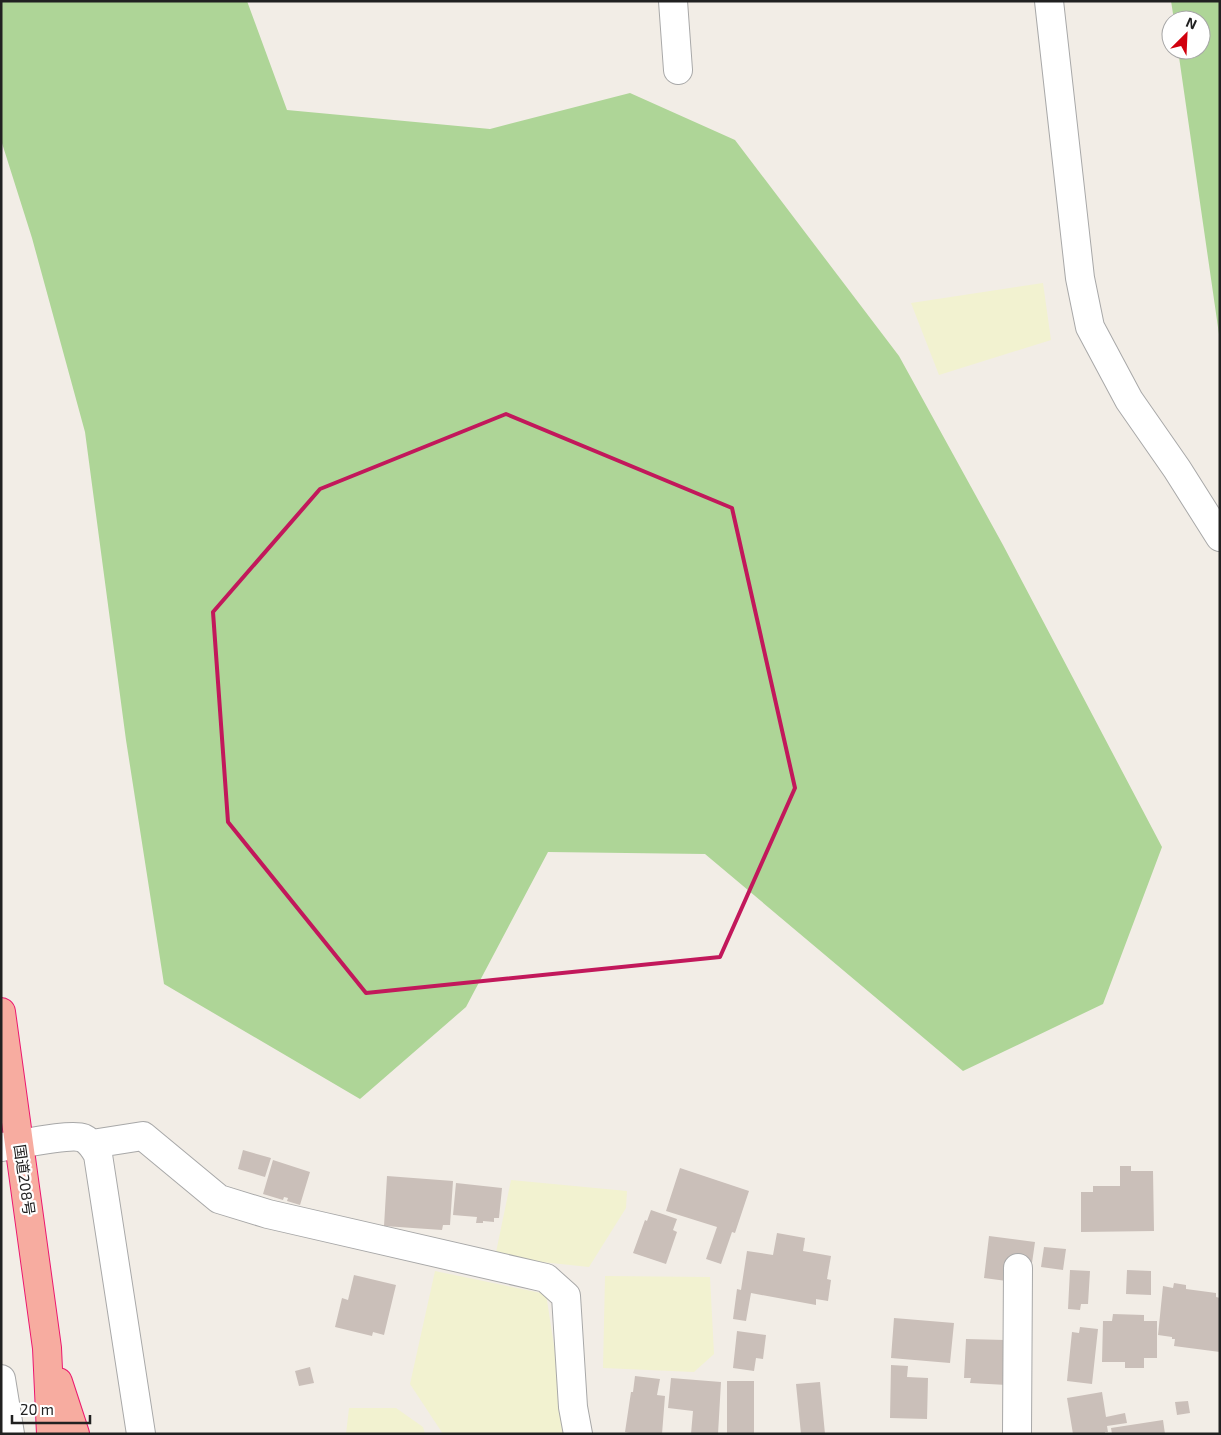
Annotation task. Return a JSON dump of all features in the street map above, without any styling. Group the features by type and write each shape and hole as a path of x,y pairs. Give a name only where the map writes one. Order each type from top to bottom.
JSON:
{"highway":[{"name":"国道208号","path":"1,1012 10,1146 47,1348 75,1434"},
{"name":"国道208号","path":"47,1348 51,1434"}],"street":[{"path":"673,1 678,70"},
{"path":"1049,1 1080,278 1090,327 1129,400 1177,468 1220,537"},
{"path":"92,1144 143,1136 219,1199 268,1214 546,1278 566,1296 573,1407 578,1434"},
{"path":"10,1146 65,1137 82,1138 92,1144 98,1156 141,1434"},
{"path":"1017,1434 1018,1268"},
{"path":"1,1379 10,1434"}],"highlighted area":[{"path":"506,414 732,508 795,788 720,957 366,993 228,822 213,612 320,489"}],"green space":[{"path":"1,1 247,1 287,110 490,129 630,93 735,140 899,356 1003,545 1162,847 1103,1004 963,1071 705,854 548,852 466,1007 360,1099 164,984 126,740 85,432 32,238 1,140"},
{"path":"1171,1 1220,1 1220,341 1179,60 1211,60 1211,10 1172,10"},
{"path":"1043,283 1051,340 939,375 911,303"},
{"path":"511,1180 627,1191 626,1208 589,1267 495,1257"},
{"path":"435,1271 546,1294 567,1429 571,1434 443,1434 410,1384"},
{"path":"605,1276 710,1277 714,1354 694,1372 603,1368"},
{"path":"349,1408 396,1408 423,1427 425,1434 346,1434"}],"building":[{"path":"243,1150 271,1158 265,1177 238,1169"},
{"path":"273,1160 310,1172 300,1205 287,1201 288,1198 284,1197 283,1200 263,1194"},
{"path":"1120,1166 1131,1166 1131,1171 1153,1171 1154,1231 1081,1232 1081,1192 1093,1192 1093,1186 1120,1186"},
{"path":"680,1168 749,1191 735,1233 732,1232 721,1264 706,1259 717,1227 666,1211"},
{"path":"387,1176 453,1181 450,1225 443,1225 442,1230 384,1226"},
{"path":"456,1183 502,1188 499,1218 494,1218 494,1222 483,1221 483,1223 476,1223 477,1217 453,1215"},
{"path":"651,1210 677,1219 673,1230 677,1232 666,1264 633,1253 645,1220 647,1221"},
{"path":"777,1233 805,1238 803,1251 831,1256 827,1279 831,1280 828,1301 816,1299 816,1305 751,1293 746,1321 733,1319 737,1289 741,1290 747,1251 773,1255"},
{"path":"989,1236 1035,1242 1029,1284 984,1278"},
{"path":"1044,1247 1066,1249 1063,1270 1041,1267"},
{"path":"1070,1270 1090,1271 1088,1304 1081,1304 1080,1310 1068,1309"},
{"path":"1127,1270 1151,1271 1151,1295 1126,1294"},
{"path":"354,1275 396,1285 384,1335 373,1332 372,1336 335,1327 342,1298 348,1300"},
{"path":"1174,1283 1186,1285 1186,1289 1216,1293 1216,1297 1220,1298 1220,1352 1174,1346 1175,1339 1158,1335 1163,1286 1173,1288"},
{"path":"1113,1314 1144,1315 1144,1321 1157,1321 1157,1358 1144,1358 1144,1368 1125,1368 1125,1362 1102,1362 1103,1321 1112,1321"},
{"path":"894,1318 954,1323 950,1363 891,1358"},
{"path":"1080,1327 1098,1329 1092,1384 1067,1381 1072,1332 1079,1333"},
{"path":"737,1331 766,1335 763,1359 756,1358 754,1371 733,1368"},
{"path":"966,1339 1005,1340 1007,1385 970,1383 971,1378 964,1378"},
{"path":"891,1365 908,1366 907,1377 928,1378 927,1419 890,1418"},
{"path":"310,1367 314,1383 299,1386 295,1371"},
{"path":"635,1376 660,1379 657,1395 665,1396 662,1434 625,1432"},
{"path":"671,1378 721,1382 718,1434 691,1434 693,1411 668,1408"},
{"path":"727,1381 754,1381 754,1434 727,1434"},
{"path":"820,1382 825,1434 801,1434 796,1384"},
{"path":"1102,1392 1106,1417 1125,1413 1127,1423 1107,1426 1108,1432 1105,1432 1105,1434 1073,1434 1067,1398"},
{"path":"1188,1401 1190,1413 1177,1415 1175,1402"},
{"path":"1163,1420 1165,1434 1112,1434 1111,1428"}]}
